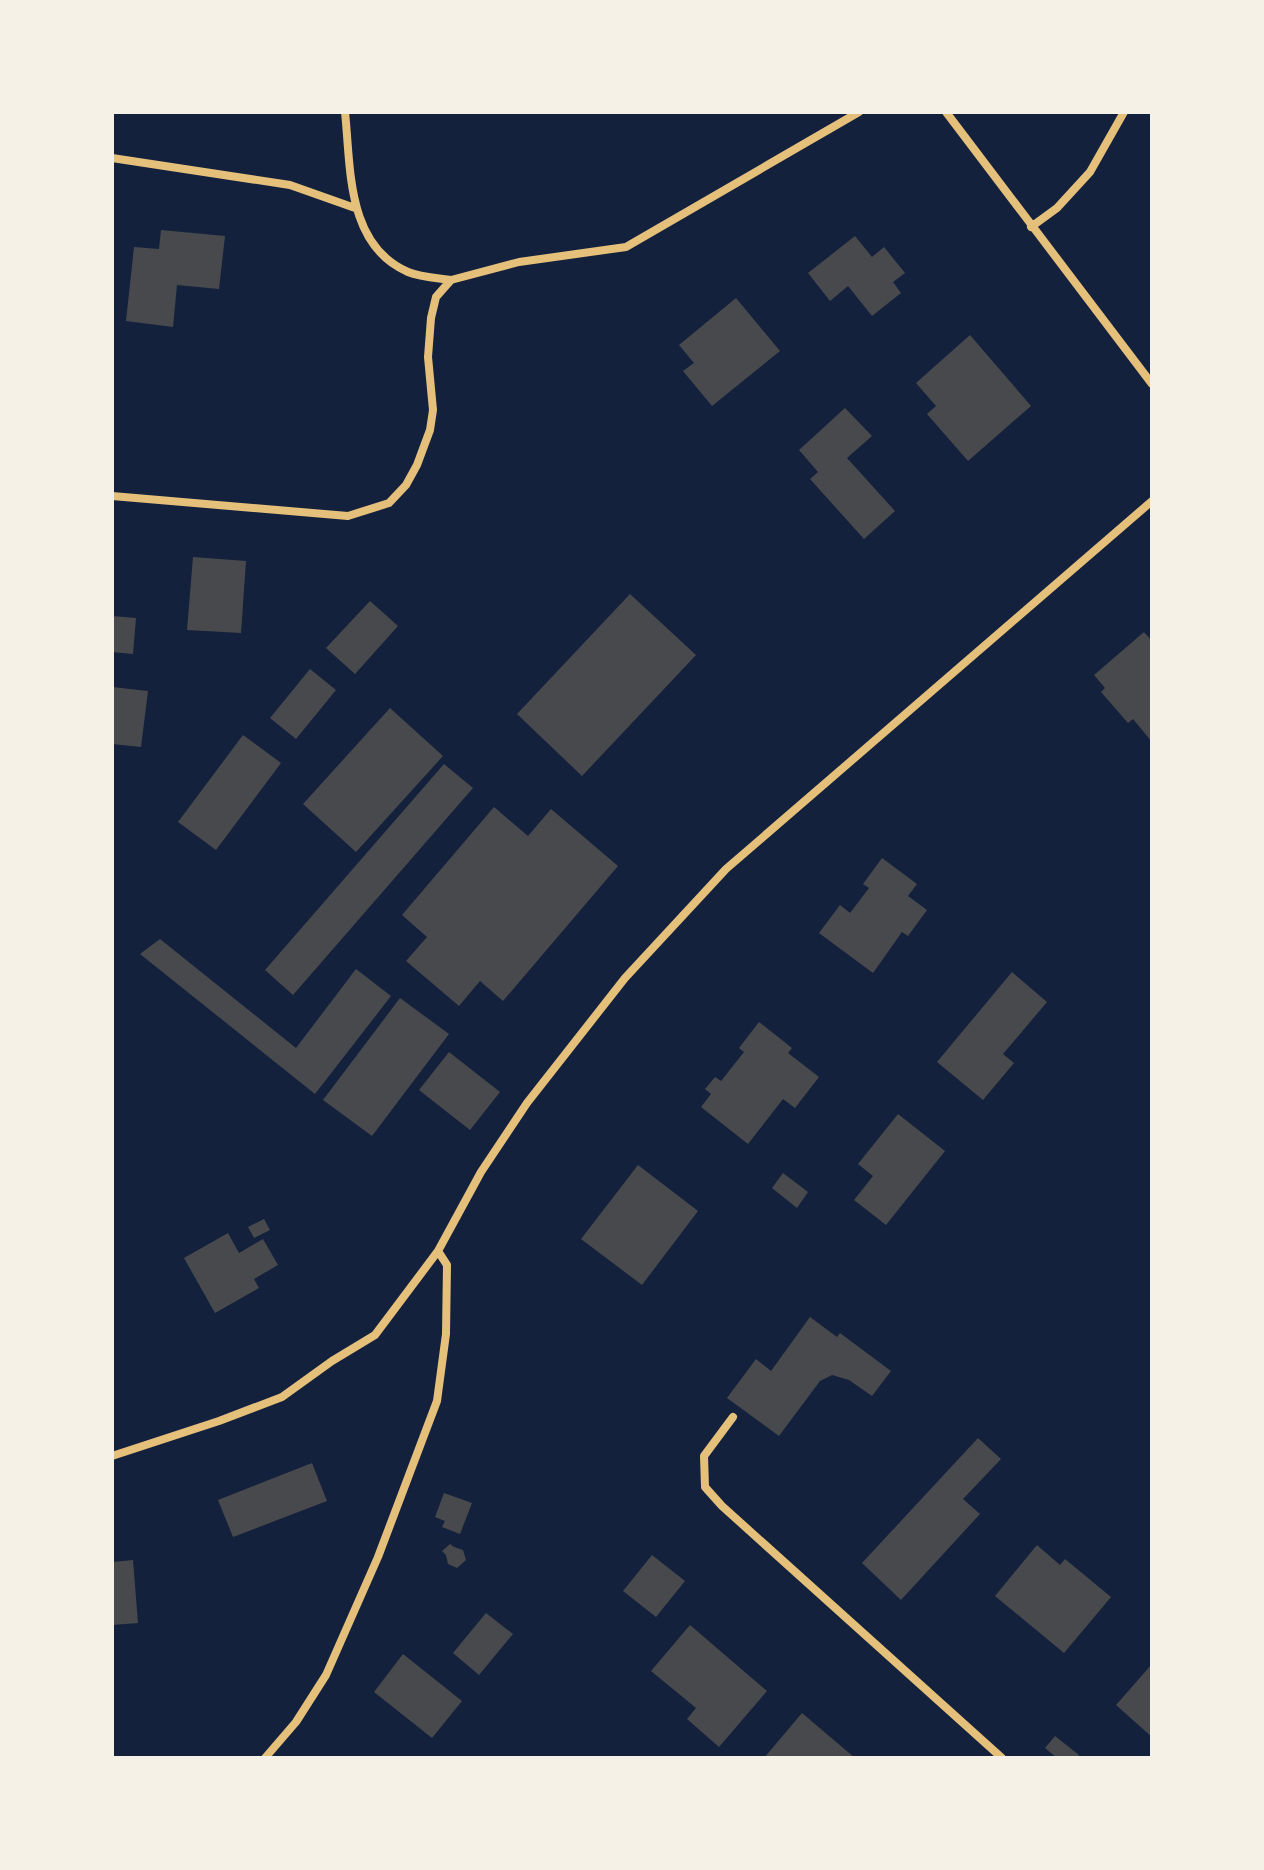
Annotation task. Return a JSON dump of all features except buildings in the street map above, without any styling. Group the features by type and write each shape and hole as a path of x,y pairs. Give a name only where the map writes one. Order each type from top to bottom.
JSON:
{"street":[{"path":"345,112 355,208 369,240 387,261 410,273 451,280 519,262 626,247 859,112"},
{"path":"946,112 1152,384"},
{"path":"1031,227 1057,208 1090,172 1124,112"},
{"path":"112,158 290,185 355,208"},
{"path":"112,496 348,516 389,503 406,485 430,430 433,410 428,357 431,318 436,297 451,280"},
{"path":"112,1456 282,1397 375,1335 438,1251 481,1172 527,1103 625,978 726,869 1152,501"},
{"path":"265,1758 296,1722 326,1675 378,1557 437,1401 446,1334 447,1265 438,1251"},
{"path":"733,1417 704,1456 705,1487 722,1506 1002,1758"}]}
